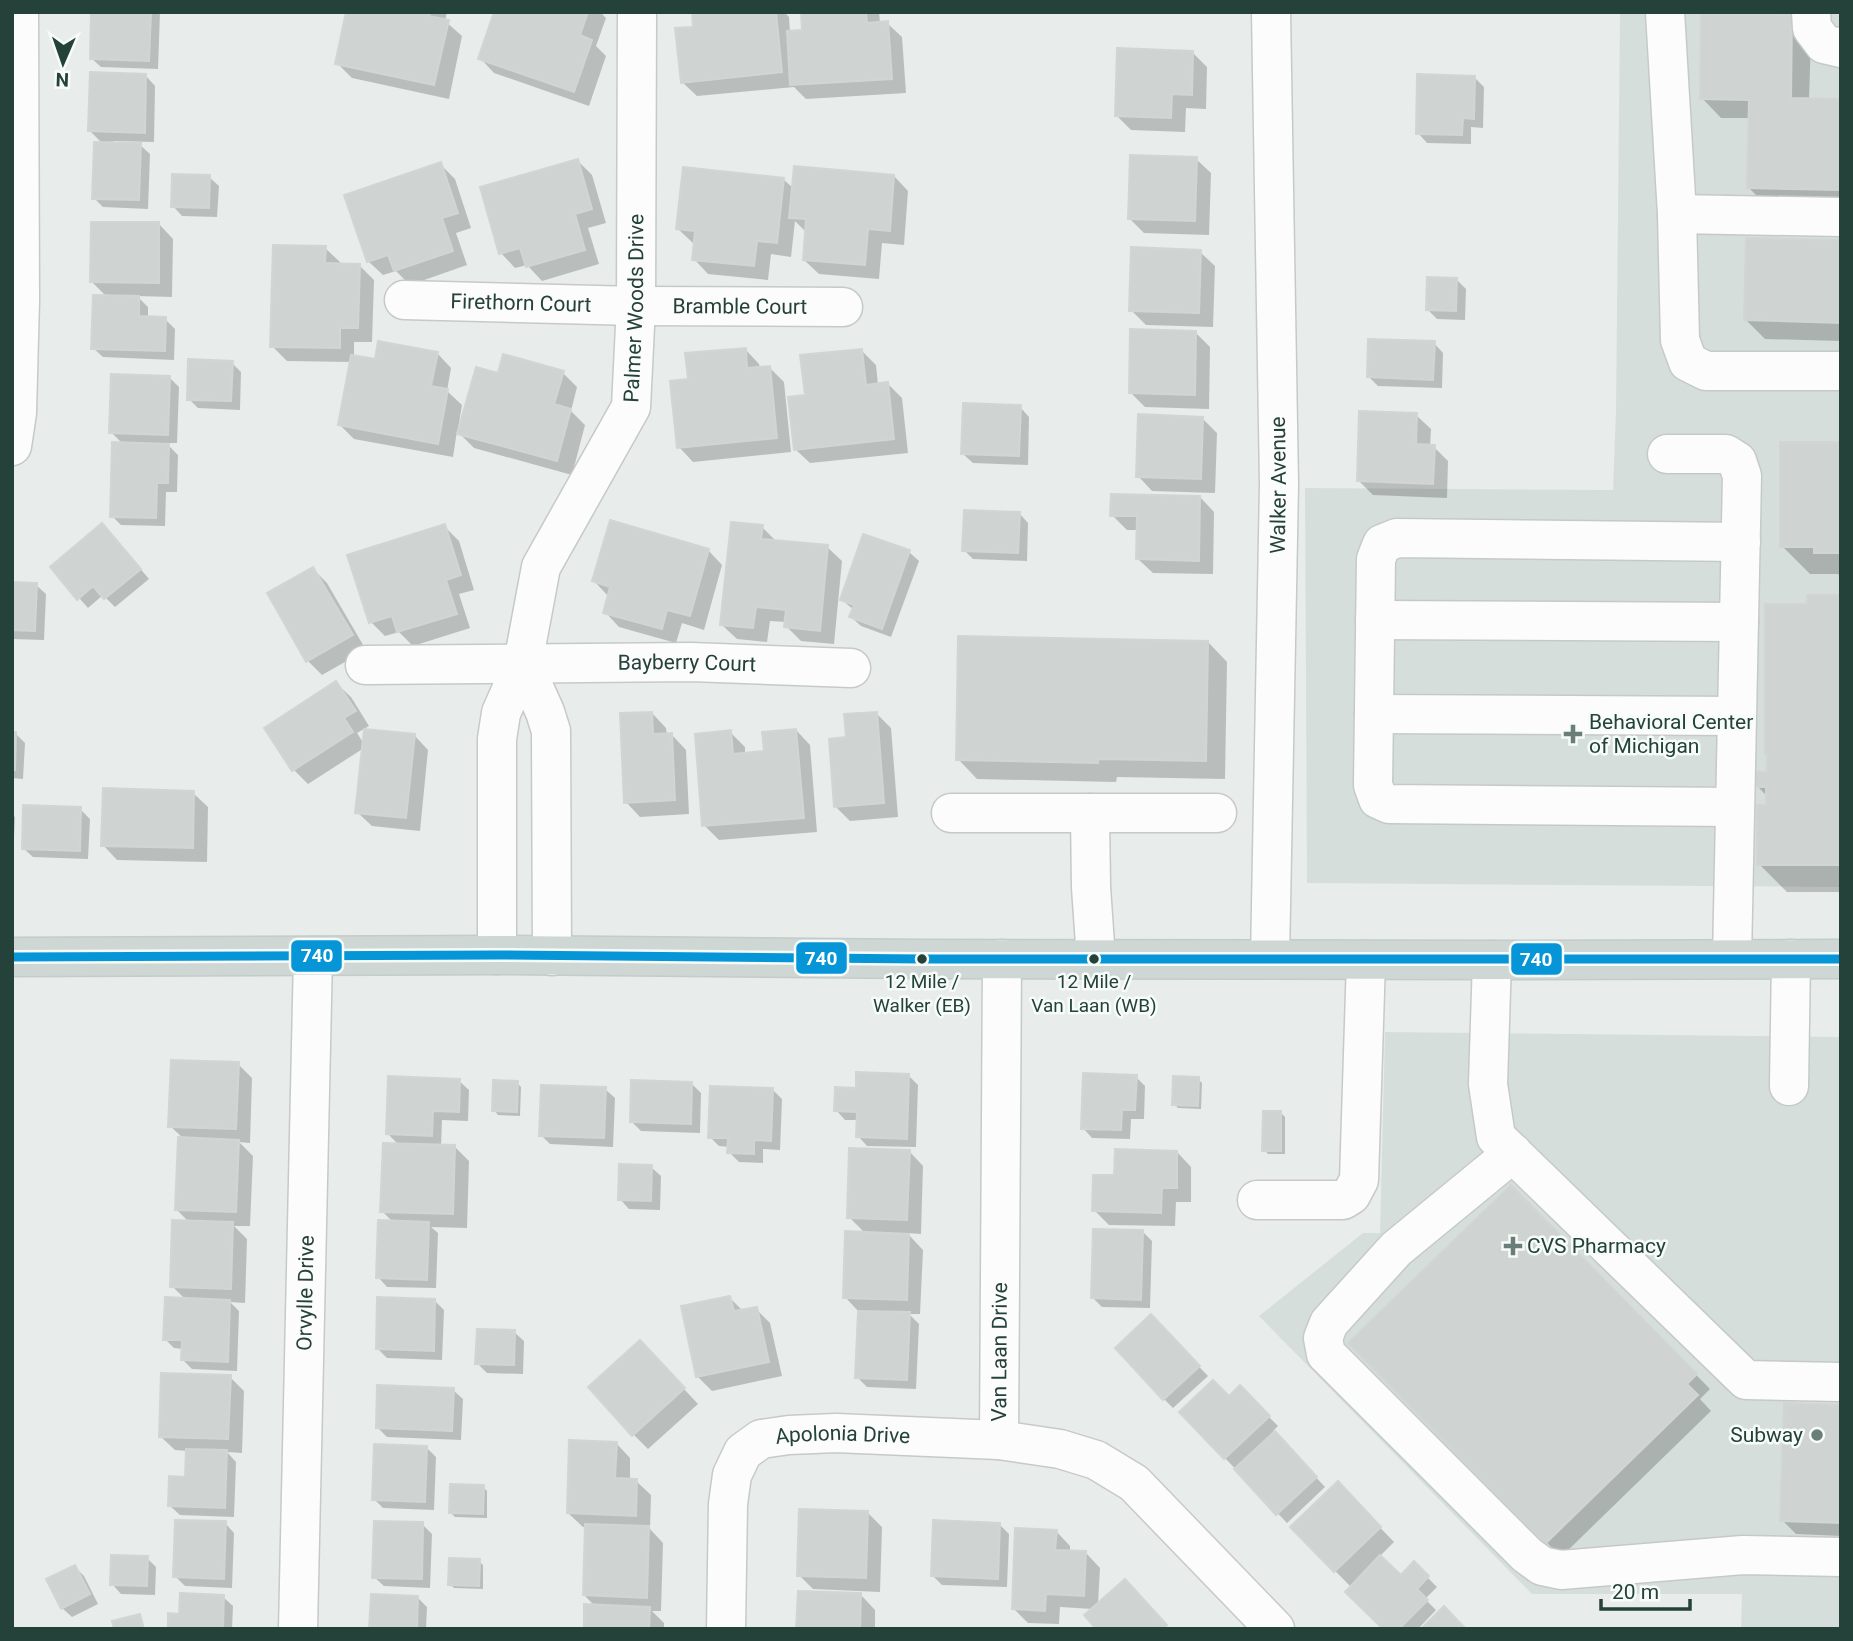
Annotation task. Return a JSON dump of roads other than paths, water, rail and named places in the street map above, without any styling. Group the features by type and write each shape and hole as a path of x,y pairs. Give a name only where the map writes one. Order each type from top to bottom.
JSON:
{"main road":[{"path":"12,957 1841,959"}],"street":[{"path":"12,446 17,413 20,300 19,12"},
{"name":"Palmer Woods Drive","path":"497,956 497,738 501,713 523,663 541,567 631,407 636,306 638,12"},
{"name":"Walker Avenue","path":"1270,959 1279,484 1271,12"},
{"path":"1665,12 1677,214 1680,341 1688,362 1706,371 1841,372"},
{"path":"1811,12 1812,28 1824,44 1841,48"},
{"path":"1677,214 1841,218"},
{"name":"Firethorn Court","path":"404,300 636,306"},
{"name":"Bramble Court","path":"636,306 843,307"},
{"path":"1667,454 1726,454 1737,461 1742,476 1732,959"},
{"path":"1734,807 1389,804 1378,799 1374,785 1376,559 1382,544 1397,538 1741,542"},
{"path":"1375,620 1739,622"},
{"name":"Bayberry Court","path":"523,663 691,662 851,668"},
{"path":"365,665 523,663 551,731 552,956"},
{"path":"1374,714 1736,716"},
{"path":"951,813 1217,813"},
{"path":"1090,813 1096,958"},
{"name":"Orvylle Drive","path":"298,1629 313,957"},
{"name":"Van Laan Drive","path":"1002,959 999,1440 1060,1449 1084,1456 1096,1460 1134,1483 1272,1628"},
{"path":"1789,1087 1791,959"},
{"path":"1256,1200 1343,1200 1352,1195 1359,1180 1366,960"},
{"path":"1492,960 1488,1084 1496,1137 1746,1380 1841,1382"},
{"path":"1513,1153 1396,1248 1329,1323 1323,1338 1326,1354 1527,1555 1542,1566 1561,1570 1743,1555 1841,1557"},
{"name":"Apolonia Drive","path":"726,1629 728,1504 732,1475 743,1452 761,1439 836,1433 999,1440"}],"place":[{"name":"Behavioral Center of Michigan","path":"1573,734"},
{"name":"12 Mile / Walker (EB)","path":"922,959"},
{"name":"12 Mile / Van Laan (WB)","path":"1094,959"},
{"name":"CVS Pharmacy","path":"1513,1246"},
{"name":"Subway","path":"1817,1435"}]}
